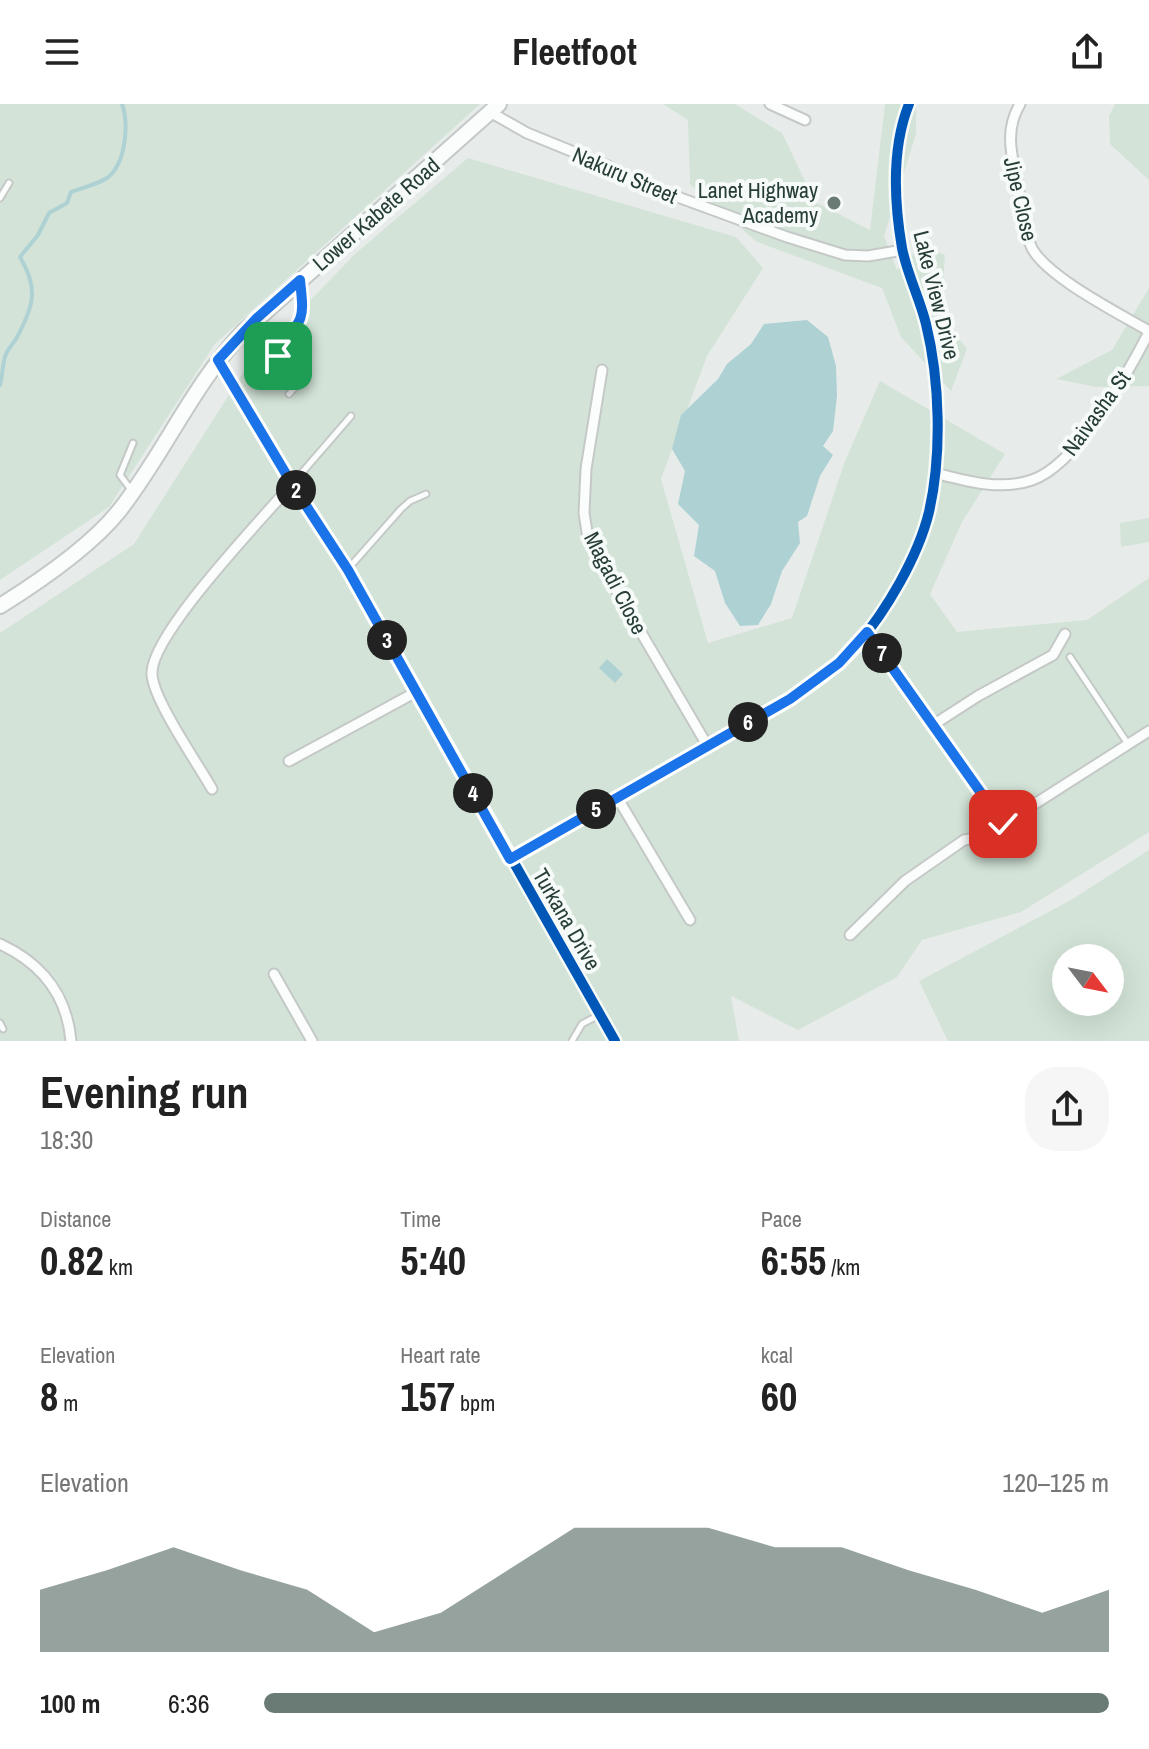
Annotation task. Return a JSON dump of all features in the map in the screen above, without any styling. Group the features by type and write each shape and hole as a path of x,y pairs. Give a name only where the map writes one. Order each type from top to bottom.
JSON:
{"main road":[{"name":"Lower Kabete Road","path":"0,606 89,541 116,514 218,360 251,324 494,108"}],"street":[{"path":"770,104 805,120"},
{"name":"Lake View Drive","path":"510,859 790,699 839,663 867,632 893,593 921,535 928,513 935,473 938,409 926,321 903,250 896,191 897,143 909,104"},
{"name":"Jipe Close","path":"1020,104 1011,129 1009,149 1020,208 1032,249 1060,277 1149,332"},
{"name":"Nakuru Street","path":"494,108 527,133 653,188 787,237 845,255 868,256 903,250"},
{"name":"Naivasha St","path":"935,473 991,485 1020,483 1045,474 1076,448 1149,332"},
{"name":"Turkana Drive","path":"218,360 348,570 613,1036"},
{"name":"Magadi Close","path":"602,370 586,469 584,513 587,532 608,576 707,745"},
{"path":"212,789 156,693 151,674 154,658 162,641 206,583 292,484"},
{"path":"867,632 1003,824"},
{"path":"933,725 1053,655 1065,634"},
{"path":"289,761 416,692"},
{"path":"850,935 905,881 964,840 980,839 1149,731"},
{"path":"617,797 690,920"},
{"path":"0,944 24,956 42,972 58,994 71,1041"},
{"path":"274,974 312,1041"},
{"path":"603,1041 613,1036"}],"lane":[{"path":"0,198 9,183"},
{"path":"289,394 299,383 300,377 277,351 303,316 300,280"},
{"path":"292,484 351,416"},
{"path":"132,492 120,475 133,443"},
{"path":"348,570 401,509 426,494"},
{"path":"1070,657 1128,744"},
{"path":"572,1041 582,1024 599,1015"}],"green space":[{"path":"0,104 480,104 215,344 109,507 0,580"},
{"path":"663,104 735,104 782,133 815,202 870,230 885,104 916,104 916,134 884,236 897,270 922,245 945,255 941,315 967,349 951,391 901,337 882,288 757,242 690,184 688,120"},
{"path":"1115,104 1149,104 1149,180 1110,144 1109,116"},
{"path":"468,158 736,237 763,268 707,356 661,479 708,643 792,618 845,461 880,381 1005,454 962,522 930,594 957,632 1087,620 1149,578 1149,832 1021,912 922,940 897,977 798,1030 731,996 739,1041 0,1041 0,633 134,544 248,365 356,253"},
{"path":"1149,288 1149,386 1096,387 1056,379 1112,350"},
{"path":"1149,518 1149,542 1121,547 1120,523"},
{"path":"1149,850 1149,1041 948,1041 919,981 1071,900"}],"water":[{"path":"807,320 828,337 836,366 833,431 823,446 833,455 820,476 807,516 798,522 800,543 782,571 771,604 758,625 740,626 725,603 715,571 694,556 699,525 678,504 685,471 672,449 681,415 718,379 727,364 751,344 764,324"},
{"path":"607,659 623,674 615,683 599,668"}],"waterway":[{"path":"0,385 7,352 22,327 32,298 30,279 20,257 38,235 49,213 67,203 71,192 95,184 113,172 124,143 122,104"}],"cycle path":[{"path":"510,859 790,699 816,681 857,645 900,583 929,512 936,467 938,418 931,346 904,258 897,212 897,157 909,104"},
{"path":"218,360 348,570 615,1041"}],"place":[{"name":"Lanet Highway Academy","path":"834,203"}],"route":[{"path":"278,356 278,347 303,316 300,280 257,318 218,360 348,570 510,859 790,699 839,663 867,632 1003,824"}]}
